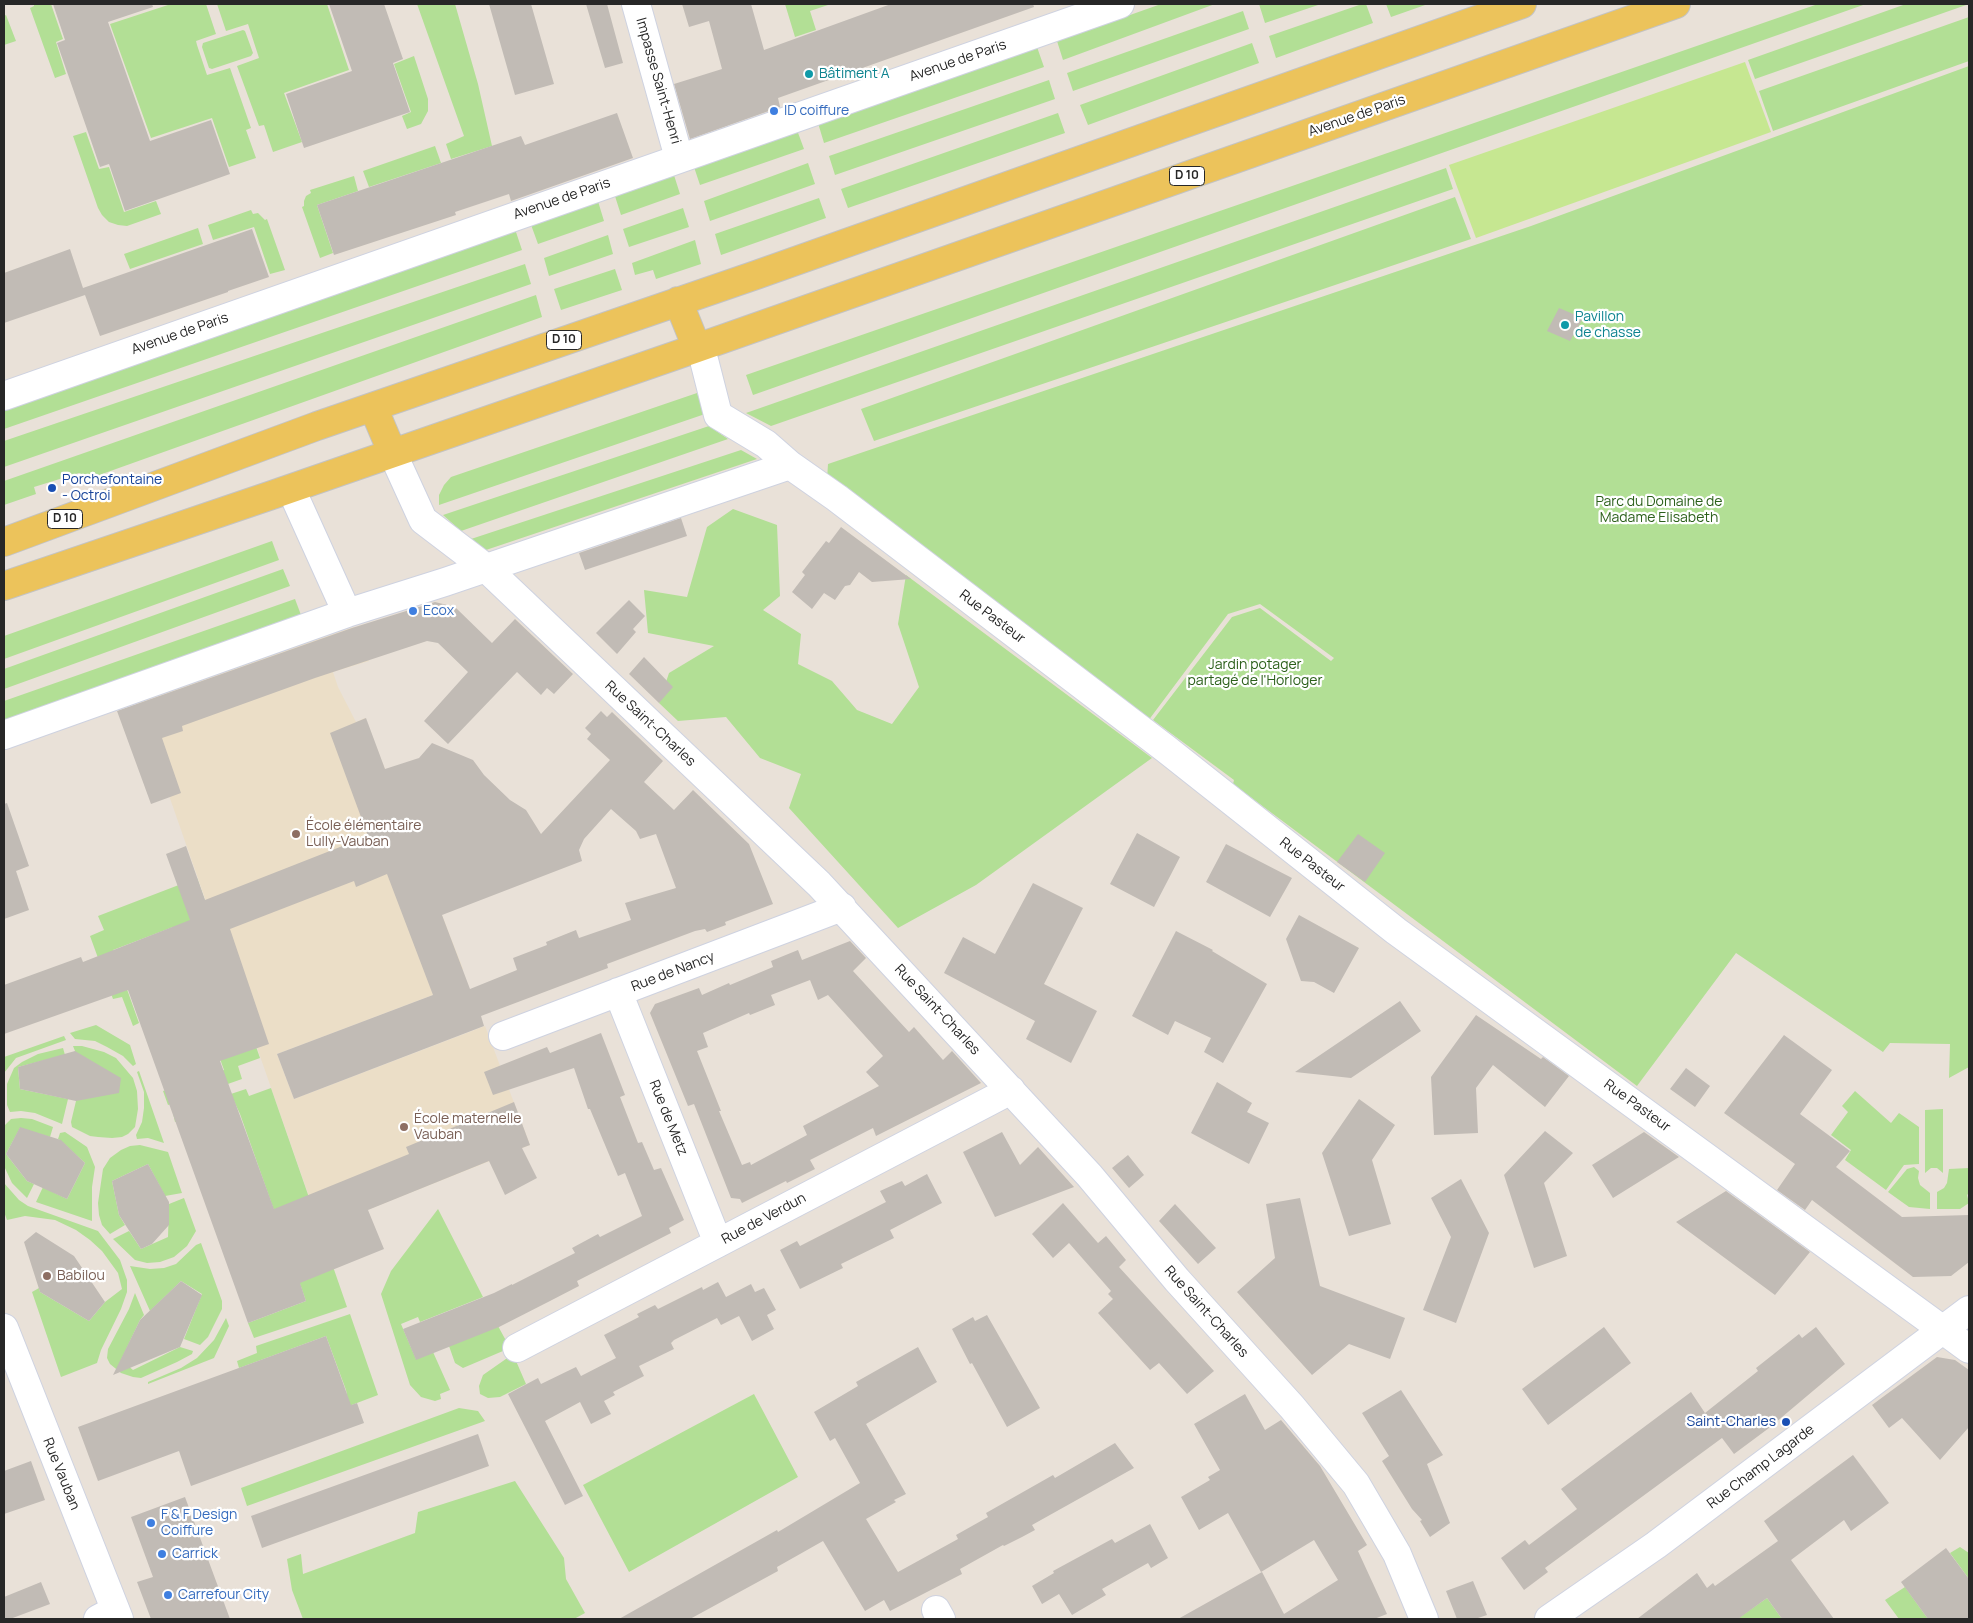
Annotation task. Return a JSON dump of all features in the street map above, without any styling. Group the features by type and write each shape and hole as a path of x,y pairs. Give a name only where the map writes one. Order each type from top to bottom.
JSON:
{"main road":[{"name":"D 10","path":"4,542 373,407 1522,4"},
{"name":"Avenue de Paris","path":"4,586 697,348 1676,4"},
{"path":"678,301 697,348"},
{"path":"373,407 392,452"}],"street":[{"name":"Impasse Saint-Henri","path":"636,4 679,158"},
{"name":"Avenue de Paris","path":"4,396 1120,4"},
{"name":"Rue Pasteur","path":"697,348 704,360 718,415 759,439 790,465 837,498 1166,749 1396,931 1969,1348"},
{"name":"Rue Saint-Charles","path":"392,452 423,520 486,568 842,907 1089,1175 1177,1280 1292,1407 1356,1484 1397,1554 1424,1619"},
{"path":"4,735 348,613 446,582 790,465"},
{"path":"291,489 348,613"},
{"name":"Rue de Nancy","path":"503,1036 842,907"},
{"name":"Rue de Metz","path":"618,992 718,1243"},
{"name":"Rue de Verdun","path":"518,1348 1011,1090"},
{"name":"Rue Champ Lagarde","path":"1549,1619 1656,1545 1969,1310"},
{"name":"Rue Vauban","path":"5,1333 111,1616"}],"shaded area":[{"name":"École élémentaire Lully-Vauban","path":"354,627 369,661 333,672 338,687 356,722 365,718 463,969 429,982 433,995 277,1054 294,1099 485,1026 530,1145 347,1218 327,1248 136,701"}],"green space":[{"path":"34,4 51,4 63,39 56,42 66,74 55,78 30,8"},
{"path":"171,4 206,4 216,34 196,41 197,45 207,75 230,68 251,128 246,130 256,158 229,167 212,118 151,138 110,24"},
{"path":"217,4 327,4 349,70 284,93 302,142 273,152 264,125 259,126 237,66 259,58 248,24 226,31"},
{"path":"417,4 455,4 478,84 492,146 451,159 446,144 464,136"},
{"path":"785,4 831,4 810,11 816,30 795,37"},
{"path":"1161,4 1215,4 1063,60 1057,41"},
{"path":"1259,4 1321,4 1265,23"},
{"path":"1366,4 1373,23 1276,58 1269,36"},
{"path":"1386,4 1428,4 1391,17"},
{"path":"1818,4 1866,4 753,395 746,375"},
{"path":"1906,4 1969,4 1755,79 1748,60"},
{"path":"1243,11 1249,29 1073,91 1067,73"},
{"path":"6,15 16,41 4,45 4,16"},
{"path":"1969,17 1969,61 1773,131 1759,91"},
{"path":"243,30 253,53 251,56 212,69 209,68 202,47 203,43"},
{"path":"1252,43 1259,63 1088,125 1080,105"},
{"path":"1037,47 1044,67 824,143 818,123"},
{"path":"414,56 428,99 428,111 421,124 407,129 402,116 411,112 394,64"},
{"path":"1745,62 1771,132 1476,238 1449,165"},
{"name":"Parc du Domaine de Madame Elisabeth","path":"1969,66 1969,1067 1949,1078 1950,1044 1890,1043 1883,1052 1736,953 1637,1086 1233,784 1234,780 1153,720 1232,617 1260,608 1331,661 1334,658 1260,604 1228,614 1148,721 827,480 828,464 1531,226"},
{"path":"1049,80 1055,99 835,175 829,156"},
{"path":"1058,113 1065,133 848,208 841,189"},
{"path":"797,130 804,149 700,185 693,164"},
{"path":"86,132 99,169 109,167 124,212 156,201 161,214 127,226 109,222 102,215 73,136"},
{"path":"435,146 441,163 369,187 363,171"},
{"path":"808,163 815,184 710,221 704,201"},
{"path":"1446,168 1453,189 771,426 746,413"},
{"path":"673,172 680,194 621,215 614,193"},
{"path":"354,176 358,191 317,205 333,253 320,258 302,207 304,206 306,196 311,193 310,190"},
{"path":"1455,197 1471,239 874,441 861,409"},
{"path":"597,198 604,221 538,244 530,222"},
{"path":"819,198 826,218 721,255 715,234"},
{"path":"683,208 689,227 629,247 623,229"},
{"path":"251,210 253,214 258,213 265,220 267,219 285,270 270,274 254,227 213,240 208,225"},
{"path":"514,226 522,250 4,429 4,406"},
{"path":"198,228 203,244 130,269 124,254"},
{"path":"608,235 613,254 549,276 544,258"},
{"path":"695,240 701,264 656,279 653,270 635,275 632,263"},
{"path":"525,264 531,284 4,467 4,441"},
{"path":"615,269 622,290 561,310 554,289"},
{"path":"536,295 542,317 88,479 79,473 34,487 36,494 4,505 4,481"},
{"path":"697,393 705,414 439,505 439,495 451,477"},
{"path":"709,426 728,439 461,531 443,515"},
{"path":"741,450 757,459 483,551 471,539"},
{"path":"733,509 777,525 780,596 763,610 801,634 798,664 832,681 857,710 892,724 919,687 898,624 906,575 1152,758 976,885 898,928 789,808 801,774 760,758 726,717 678,721 659,703 669,673 714,646 648,633 644,590 687,597 707,527"},
{"path":"272,541 279,560 4,659 4,636"},
{"path":"283,569 290,586 4,689 4,669"},
{"path":"295,599 301,615 4,721 4,701"},
{"path":"197,878 260,1058 238,1066 242,1079 168,1105 163,1091 224,1070 173,927 113,950 139,1023 133,1026 122,997 113,999 90,936 104,930 98,916"},
{"path":"96,1025 130,1045 136,1064 133,1066 123,1056 95,1041 75,1039 70,1033"},
{"path":"64,1036 66,1040 16,1058 4,1073 4,1057"},
{"path":"73,1046 82,1046 104,1052 116,1058 133,1078 137,1091 138,1109 135,1127 128,1134 112,1138 90,1136 72,1127 71,1122 76,1101 75,1051"},
{"path":"63,1048 65,1055 18,1067 20,1089 68,1099 62,1124 35,1113 10,1112 7,1105 7,1084 14,1068 38,1054"},
{"path":"139,1071 164,1143 148,1138 137,1139 136,1135 142,1122 144,1108 144,1092 137,1072"},
{"path":"271,1088 347,1307 254,1338 248,1323 306,1301 240,1114 234,1101 175,1122 173,1113 246,1089 249,1096"},
{"path":"1855,1091 1891,1123 1899,1113 1919,1127 1919,1164 1904,1165 1886,1190 1845,1160 1851,1150 1831,1135 1848,1112 1842,1106"},
{"path":"1943,1109 1943,1173 1937,1168 1931,1168 1925,1173 1925,1110"},
{"path":"11,1119 32,1119 53,1127 50,1137 20,1128 6,1154 27,1181 34,1184 27,1198 12,1183 4,1166 4,1126"},
{"path":"65,1132 87,1147 95,1167 92,1187 92,1221 36,1202 43,1187 67,1199 85,1163 58,1139 60,1133"},
{"path":"140,1145 168,1152 182,1193 165,1196 148,1164 112,1181 119,1215 125,1225 110,1234 102,1225 99,1215 98,1203 103,1169 110,1158 121,1150 130,1146"},
{"path":"1914,1167 1919,1171 1920,1185 1930,1193 1930,1209 1909,1207 1888,1192 1907,1169"},
{"path":"1969,1168 1969,1193 1967,1195 1969,1203 1960,1209 1937,1209 1937,1192 1944,1188 1947,1183 1949,1169"},
{"path":"4,1183 19,1200 28,1206 98,1231 120,1260 127,1280 127,1292 97,1363 61,1377 32,1292 39,1288 40,1292 89,1321 105,1302 122,1289 118,1273 102,1251 76,1230 55,1220 25,1216 7,1220 4,1212"},
{"path":"184,1198 196,1231 187,1246 174,1257 160,1262 147,1263 135,1260 113,1239 129,1231 141,1249 168,1237 169,1204"},
{"path":"438,1209 483,1297 420,1322 418,1317 401,1324 416,1359 433,1352 450,1390 440,1394 441,1399 435,1401 421,1397 410,1385 381,1294 391,1271"},
{"path":"201,1243 222,1301 222,1309 208,1337 200,1345 184,1339 202,1294 181,1281 150,1311 130,1266 150,1269 164,1268 176,1264 196,1245"},
{"path":"135,1293 144,1315 121,1360 133,1370 180,1347 193,1351 192,1354 177,1362 141,1378 121,1373 110,1364 107,1358 108,1349 129,1309"},
{"path":"350,1314 378,1395 349,1406 346,1390 326,1336 239,1368 237,1361 257,1353 256,1346"},
{"path":"226,1318 229,1326 214,1358 148,1384 148,1382 181,1368 197,1358 214,1340"},
{"path":"498,1326 510,1348 463,1368 455,1363 449,1346"},
{"path":"513,1354 526,1384 500,1397 488,1398 480,1394 479,1386 483,1375"},
{"path":"754,1394 798,1477 629,1572 583,1485"},
{"path":"459,1408 478,1411 485,1421 247,1506 241,1488"},
{"path":"515,1481 564,1558 566,1579 585,1613 574,1619 303,1619 292,1590 287,1559 301,1554 303,1574 415,1533 418,1512"},
{"path":"1960,1547 1969,1553 1969,1579 1950,1553"},
{"path":"1905,1587 1928,1619 1899,1619 1885,1600"},
{"path":"1767,1598 1782,1619 1737,1619"}],"building":[{"path":"53,4 152,4 153,7 108,22 150,141 211,120 230,174 125,211 109,164 100,167 57,43 65,40"},
{"path":"329,4 384,4 403,59 393,63 410,112 304,148 286,94 352,71"},
{"path":"489,4 531,4 554,84 515,95"},
{"path":"586,4 607,4 623,63 605,68"},
{"path":"682,4 751,4 764,50 891,4 1033,4 1034,7 778,98 780,107 690,139 674,84 722,69 709,21 689,27"},
{"path":"617,113 633,158 511,201 509,194 455,212 456,215 334,255 317,205 521,136 525,145"},
{"path":"252,229 269,277 100,336 85,295 4,323 4,273 70,249 83,288"},
{"name":"Pavillon de chasse","path":"1559,308 1583,318 1570,341 1547,331"},
{"path":"681,518 687,536 585,570 579,553"},
{"path":"841,527 911,579 872,582 859,572 850,585 845,586 835,600 824,593 812,609 792,592 805,575 802,572 826,541 829,543"},
{"path":"629,600 645,616 633,629 636,632 617,654 596,633"},
{"path":"435,602 455,607 492,643 515,619 573,674 554,694 547,688 541,695 517,672 448,744 424,721 468,672 438,643 427,641 315,678 182,726 183,731 162,738 181,793 151,804 117,711 352,628"},
{"path":"644,657 673,687 659,703 629,674"},
{"path":"601,711 607,717 612,712 663,761 644,782 674,810 693,790 749,844 773,904 725,922 726,925 707,932 705,929 695,931 607,964 608,968 481,1016 484,1026 294,1099 277,1054 433,995 387,874 356,887 354,881 230,929 269,1044 220,1061 274,1209 409,1154 406,1147 514,1102 530,1145 522,1148 537,1178 505,1195 489,1161 368,1210 384,1249 300,1283 306,1301 248,1323 128,990 4,1034 4,985 81,957 83,962 190,920 166,854 186,846 205,900 368,836 330,733 366,718 385,769 419,758 432,743 473,760 484,775 510,800 526,810 541,834 610,760 587,739 591,734 585,728","holes":["611,809 636,831 640,839 656,834 676,888 625,903 631,920 579,938 576,930 546,942 547,945 513,958 517,970 470,989 442,915 582,861 579,850 584,839"]},
{"path":"7,803 29,866 16,871 29,910 4,919 4,804"},
{"path":"1137,833 1180,857 1154,907 1110,884"},
{"path":"1358,834 1385,853 1365,882 1337,862"},
{"path":"1226,844 1292,878 1270,917 1206,882"},
{"path":"1033,883 1083,908 1044,984 1097,1011 1071,1063 1026,1039 1035,1021 944,973 963,937 995,954"},
{"path":"1299,915 1359,948 1334,993 1314,982 1301,981 1286,939"},
{"path":"1176,931 1213,950 1267,984 1223,1063 1204,1052 1211,1038 1175,1021 1168,1035 1132,1016"},
{"path":"850,941 866,958 853,971 909,1032 914,1027 943,1060 952,1051 981,1083 876,1136 873,1128 810,1160 815,1169 742,1203 740,1199 731,1198 694,1104 688,1106 650,1013 655,1004 699,988 702,995 729,983 730,985 773,967 771,961 798,950 802,960","holes":["810,980 818,1000 828,995 883,1056 866,1072 879,1086 803,1126 807,1135 751,1165 750,1162 742,1165 719,1111 721,1111 697,1051 708,1047 703,1033 749,1013 750,1015 775,1005 771,995"]},
{"path":"1400,1001 1421,1031 1351,1078 1295,1072"},
{"path":"1476,1015 1541,1059 1543,1057 1569,1076 1545,1107 1493,1065 1476,1088 1478,1133 1434,1135 1431,1077"},
{"path":"601,1033 625,1095 620,1097 638,1143 642,1142 654,1170 661,1168 684,1220 669,1228 671,1233 577,1281 579,1286 499,1327 416,1360 403,1329 512,1285 575,1253 572,1248 598,1234 600,1237 642,1216 625,1173 618,1176 590,1109 588,1109 574,1068 493,1095 484,1072 547,1047 550,1053"},
{"path":"1784,1035 1832,1070 1800,1114 1850,1151 1836,1167 1902,1217 1969,1215 1969,1262 1951,1276 1913,1277 1812,1200 1805,1210 1777,1190 1795,1164 1724,1113"},
{"path":"75,1051 121,1078 119,1093 76,1101 20,1089 18,1067"},
{"path":"1686,1068 1710,1086 1695,1107 1670,1089"},
{"path":"1217,1082 1252,1103 1247,1112 1269,1123 1249,1164 1191,1133"},
{"path":"1359,1099 1395,1125 1372,1160 1391,1224 1349,1236 1322,1153"},
{"path":"20,1127 61,1140 85,1163 67,1199 27,1181 6,1154"},
{"path":"1545,1131 1573,1153 1544,1183 1567,1256 1534,1268 1504,1175"},
{"path":"1002,1132 1020,1165 1038,1147 1074,1187 995,1217 963,1152"},
{"path":"1644,1132 1679,1157 1613,1198 1592,1165"},
{"path":"1128,1155 1144,1175 1129,1188 1112,1168"},
{"path":"148,1164 169,1202 169,1225 152,1244 141,1249 119,1215 112,1181"},
{"path":"927,1174 942,1203 890,1230 894,1238 841,1264 843,1268 800,1289 780,1250 797,1241 800,1246 886,1202 880,1191 902,1181 905,1186"},
{"path":"1461,1179 1489,1233 1456,1323 1423,1310 1451,1237 1431,1198"},
{"path":"1726,1191 1810,1252 1775,1295 1676,1222"},
{"path":"1300,1198 1320,1286 1405,1318 1390,1359 1349,1344 1312,1375 1237,1292 1275,1258 1266,1204"},
{"path":"1063,1203 1098,1243 1106,1236 1126,1260 1119,1267 1214,1371 1187,1394 1159,1363 1150,1370 1098,1313 1113,1299 1108,1294 1111,1291 1069,1243 1053,1258 1032,1234"},
{"path":"1175,1204 1216,1248 1198,1264 1159,1221"},
{"path":"36,1232 74,1256 105,1302 89,1321 40,1292 24,1242"},
{"path":"181,1281 202,1295 180,1347 113,1375 140,1320"},
{"path":"718,1282 726,1297 751,1284 755,1292 764,1288 776,1310 767,1315 774,1329 752,1341 739,1316 721,1325 717,1318 674,1340 671,1343 674,1349 639,1366 644,1376 613,1392 615,1395 604,1401 611,1414 591,1424 580,1402 545,1421 583,1496 565,1505 508,1394 538,1378 541,1384 576,1367 581,1376 616,1358 604,1335 639,1317 637,1314 655,1305 658,1309 702,1287 703,1290"},
{"path":"987,1315 1040,1408 1007,1427 952,1329 973,1317 975,1321"},
{"path":"1604,1327 1631,1363 1548,1425 1522,1389"},
{"path":"1816,1327 1845,1364 1769,1428 1734,1454 1722,1438 1545,1568 1548,1572 1524,1590 1501,1558 1525,1540 1529,1545 1577,1509 1561,1489 1691,1392 1705,1413 1758,1371 1756,1368 1799,1334 1802,1338"},
{"path":"326,1336 351,1405 357,1403 364,1423 191,1486 179,1451 98,1481 78,1427"},
{"path":"918,1347 937,1382 866,1424 906,1494 866,1519 898,1572 958,1539 956,1535 988,1517 986,1513 1053,1475 1055,1478 1115,1443 1134,1468 1032,1525 1035,1530 960,1569 962,1574 890,1611 884,1600 865,1611 823,1541 777,1567 778,1571 690,1619 619,1619 777,1530 778,1532 860,1483 835,1438 830,1441 814,1412 858,1386 856,1382"},
{"path":"1937,1357 1955,1360 1969,1370 1969,1427 1940,1460 1902,1418 1889,1428 1872,1405"},
{"path":"1401,1390 1443,1455 1427,1464 1450,1523 1430,1537 1420,1521 1422,1520 1412,1509 1382,1461 1389,1456 1362,1413"},
{"path":"1245,1394 1265,1430 1281,1420 1320,1466 1367,1545 1358,1551 1387,1614 1374,1619 1178,1619 1262,1572 1284,1614 1338,1580 1314,1540 1261,1572 1228,1513 1199,1530 1181,1497 1210,1480 1208,1477 1220,1470 1194,1424"},
{"path":"478,1434 489,1466 262,1548 251,1516"},
{"path":"1853,1455 1889,1503 1851,1531 1844,1520 1791,1560 1834,1619 1782,1619 1767,1598 1738,1619 1637,1619 1697,1573 1707,1588 1713,1583 1715,1586 1778,1541 1764,1521"},
{"path":"31,1461 45,1500 4,1514 4,1471"},
{"path":"185,1497 230,1619 151,1619 137,1582 153,1577 131,1517"},
{"path":"1150,1524 1168,1558 1151,1568 1148,1563 1102,1589 1106,1595 1072,1615 1059,1594 1042,1604 1032,1586 1054,1573 1053,1571 1112,1539 1115,1543"},
{"path":"1946,1548 1969,1579 1969,1619 1928,1619 1901,1582"},
{"path":"1473,1581 1487,1615 1475,1619 1457,1619 1446,1591"},
{"path":"41,1582 50,1604 10,1619 4,1619 4,1597"}],"place":[{"name":"Bâtiment A","path":"809,74"},
{"name":"ID coiffure","path":"774,111"},
{"name":"Pavillon de chasse","path":"1565,325"},
{"name":"Porchefontaine - Octroi","path":"52,488"},
{"name":"Ecox","path":"413,611"},
{"name":"École élémentaire Lully-Vauban","path":"296,834"},
{"name":"École maternelle Vauban","path":"404,1127"},
{"name":"Babilou","path":"47,1276"},
{"name":"Saint-Charles","path":"1786,1422"},
{"name":"F & F Design Coiffure","path":"151,1523"},
{"name":"Carrick","path":"162,1554"},
{"name":"Carrefour City","path":"168,1595"}],"park label":[{"name":"Jardin potager partagé de l'Horloger","path":"1255,674"}]}
